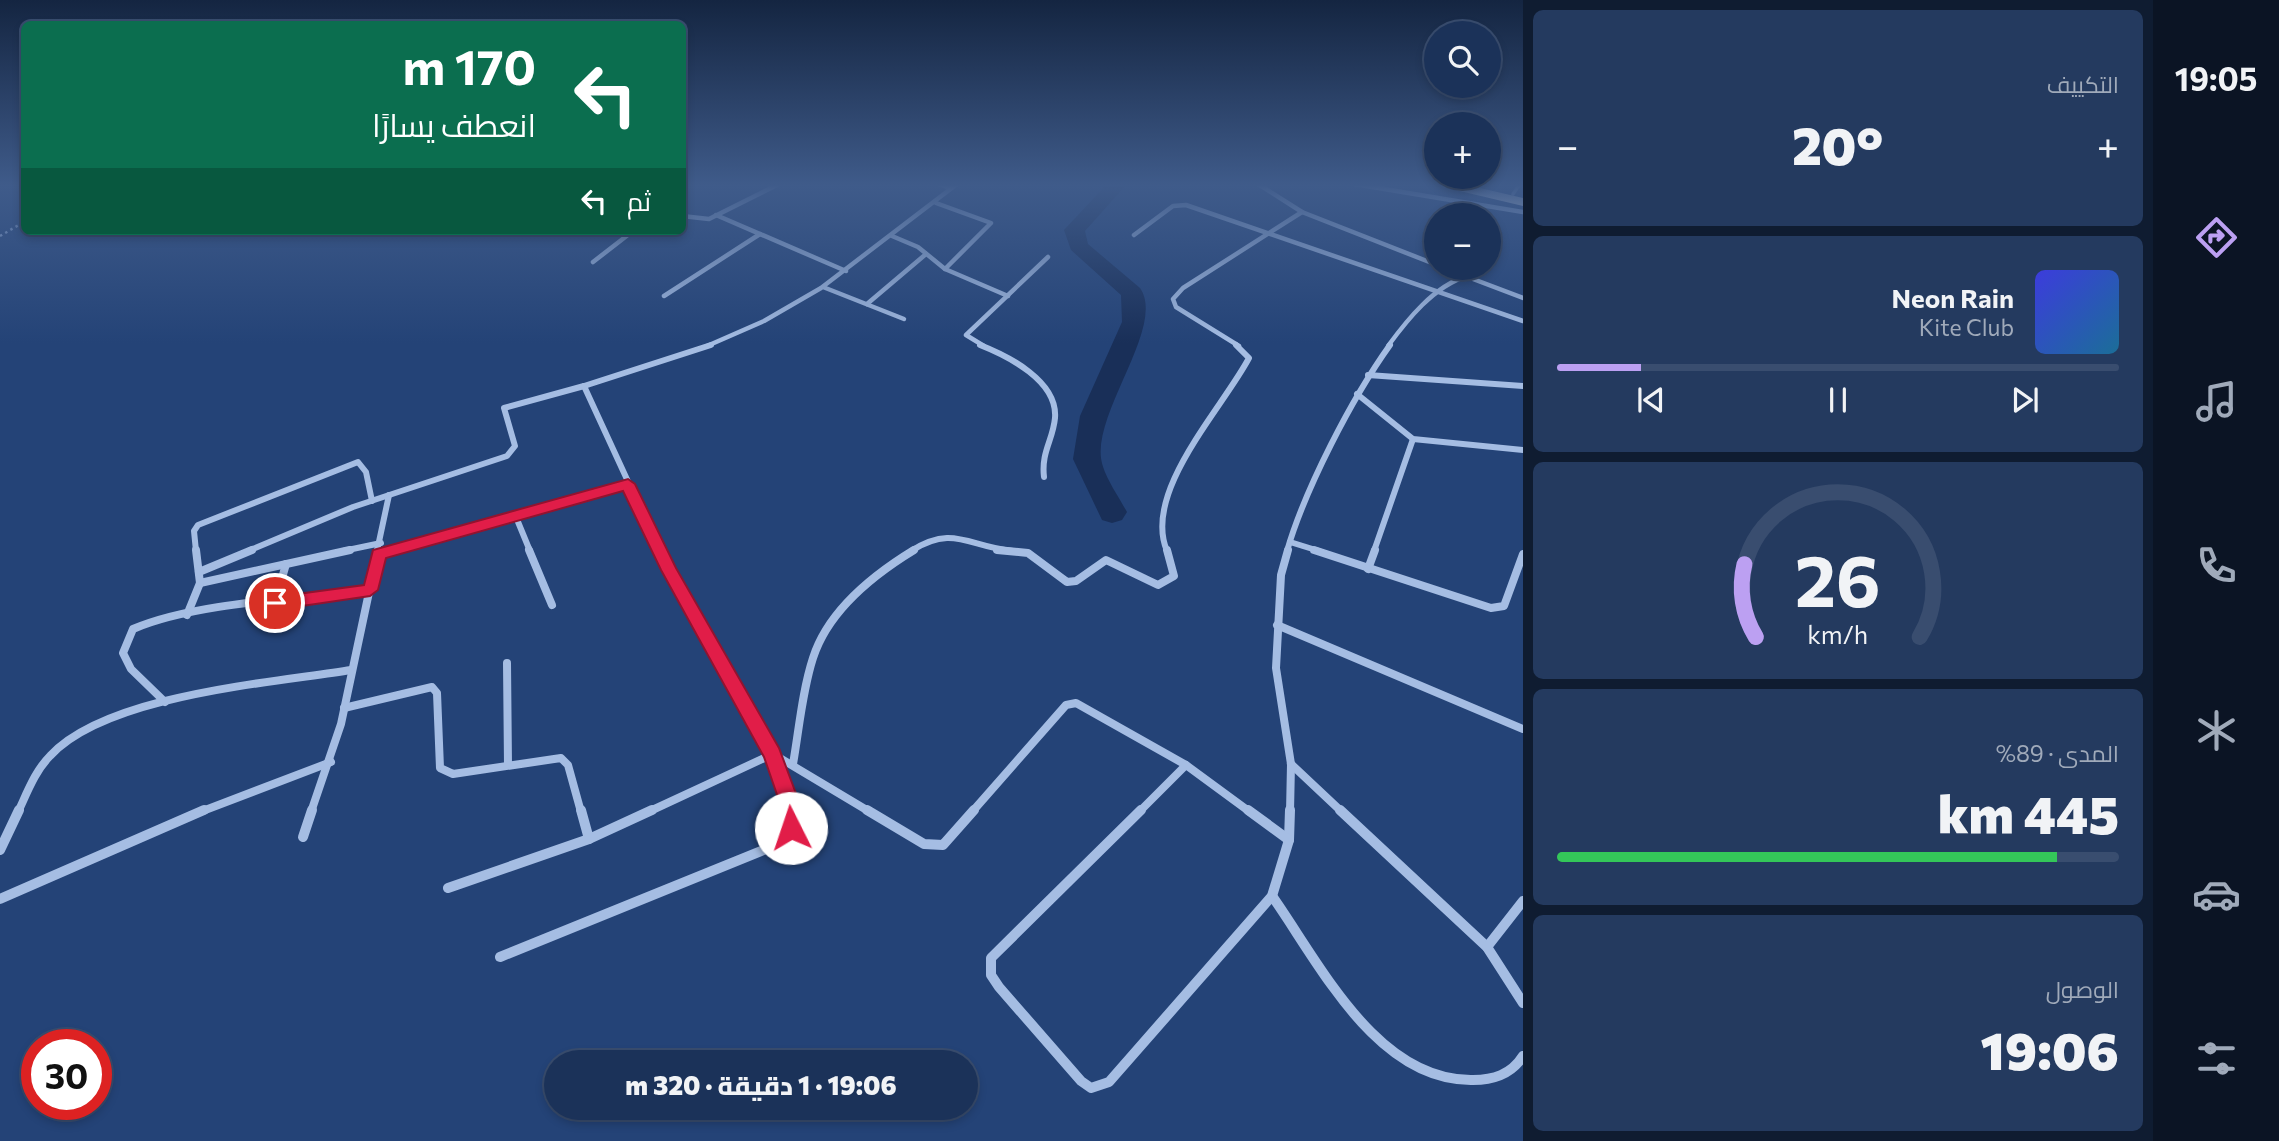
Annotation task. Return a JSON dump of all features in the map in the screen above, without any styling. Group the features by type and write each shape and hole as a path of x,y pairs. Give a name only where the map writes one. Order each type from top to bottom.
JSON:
{"street":[{"path":"593,262 625,237"},
{"path":"664,296 755,237"},
{"path":"768,237 846,271"},
{"path":"199,572 372,501 507,456 515,446 504,408 677,360 719,344 777,315 823,287 890,237"},
{"path":"894,237 926,254 944,269 1008,296"},
{"path":"944,269 976,237"},
{"path":"793,764 813,658 827,628 847,603 891,564 929,540 950,536 998,550 1028,553 1068,582 1076,581 1107,560 1158,585 1174,576 1174,567 1161,543 1161,517 1182,468 1249,358 1244,349 1176,307 1173,299 1182,288 1263,237"},
{"path":"1286,237 1523,321"},
{"path":"1366,237 1424,260"},
{"path":"867,303 926,254"},
{"path":"1044,477 1042,450 1055,411 1041,381 1020,364 972,341 966,335 1048,257"},
{"path":"1186,765 991,958 991,975 1082,1081 1091,1088 1101,1087 1109,1082 1272,897 1289,840 1291,764 1276,668 1281,575 1290,542 1307,495 1368,375 1409,317 1444,293 1456,280"},
{"path":"1477,280 1523,298"},
{"path":"823,287 904,319"},
{"path":"1368,375 1523,386"},
{"path":"500,957 782,843 791,828 794,815 773,754 668,570 584,386"},
{"path":"1357,394 1413,439 1523,450"},
{"path":"1368,569 1413,439"},
{"path":"187,615 200,583 194,527 358,462 366,471 372,501"},
{"path":"379,554 628,484"},
{"path":"303,837 331,762 379,554 389,495"},
{"path":"516,517 552,605"},
{"path":"1290,542 1481,606 1499,608 1504,606 1523,554"},
{"path":"200,583 381,543"},
{"path":"275,603 286,564"},
{"path":"165,702 131,669 123,653 127,636 143,625 187,615 370,590"},
{"path":"1277,625 1523,729"},
{"path":"507,663 510,701 508,765"},
{"path":"0,850 49,756 68,739 114,718 165,702 351,670"},
{"path":"344,708 432,687 438,693 440,768 453,774 552,758 566,761 589,839"},
{"path":"773,754 924,844 934,846 950,839 1070,703 1186,765 1289,840"},
{"path":"448,888 589,839 773,754"},
{"path":"0,899 225,801 331,762"},
{"path":"1291,764 1487,947 1523,1003"},
{"path":"1272,897 1361,1019 1394,1054 1428,1073 1456,1081 1491,1080 1518,1066 1523,1056"},
{"path":"1487,947 1523,901"}],"waterway":[{"path":"1076,237 1078,246 1132,293 1134,322 1093,416 1087,459 1112,512"}],"route":[{"path":"275,603 370,590 379,554 628,484 668,570 730,674 773,754 788,791 794,815 791,828"}]}
